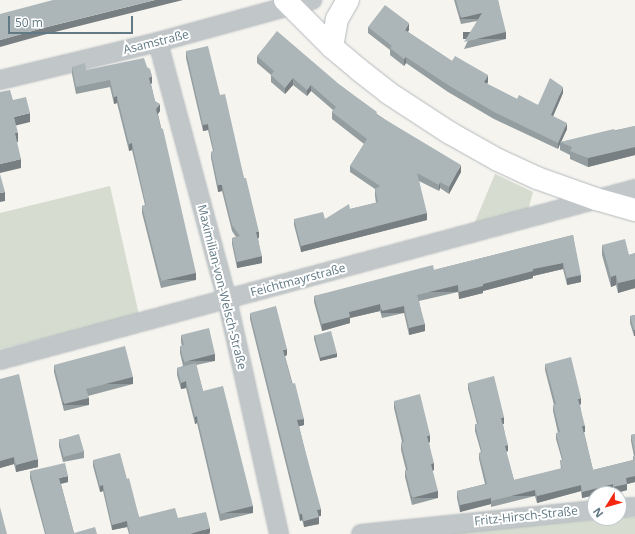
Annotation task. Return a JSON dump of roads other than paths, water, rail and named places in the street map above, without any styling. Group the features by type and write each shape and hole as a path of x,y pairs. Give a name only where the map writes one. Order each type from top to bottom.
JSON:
{"street":[{"name":"Asamstraße","path":"0,80 158,42 287,3 312,0"},
{"path":"332,47 337,20 348,0"},
{"path":"287,3 332,47 387,92 450,133 498,160 538,178 596,199 635,210"},
{"name":"Maximilian-von-Welsch-Straße","path":"158,42 227,299 279,534"},
{"name":"Feichtmayrstraße","path":"0,360 635,189"},
{"name":"Fritz-Hirsch-Straße","path":"361,534 587,511"}]}
